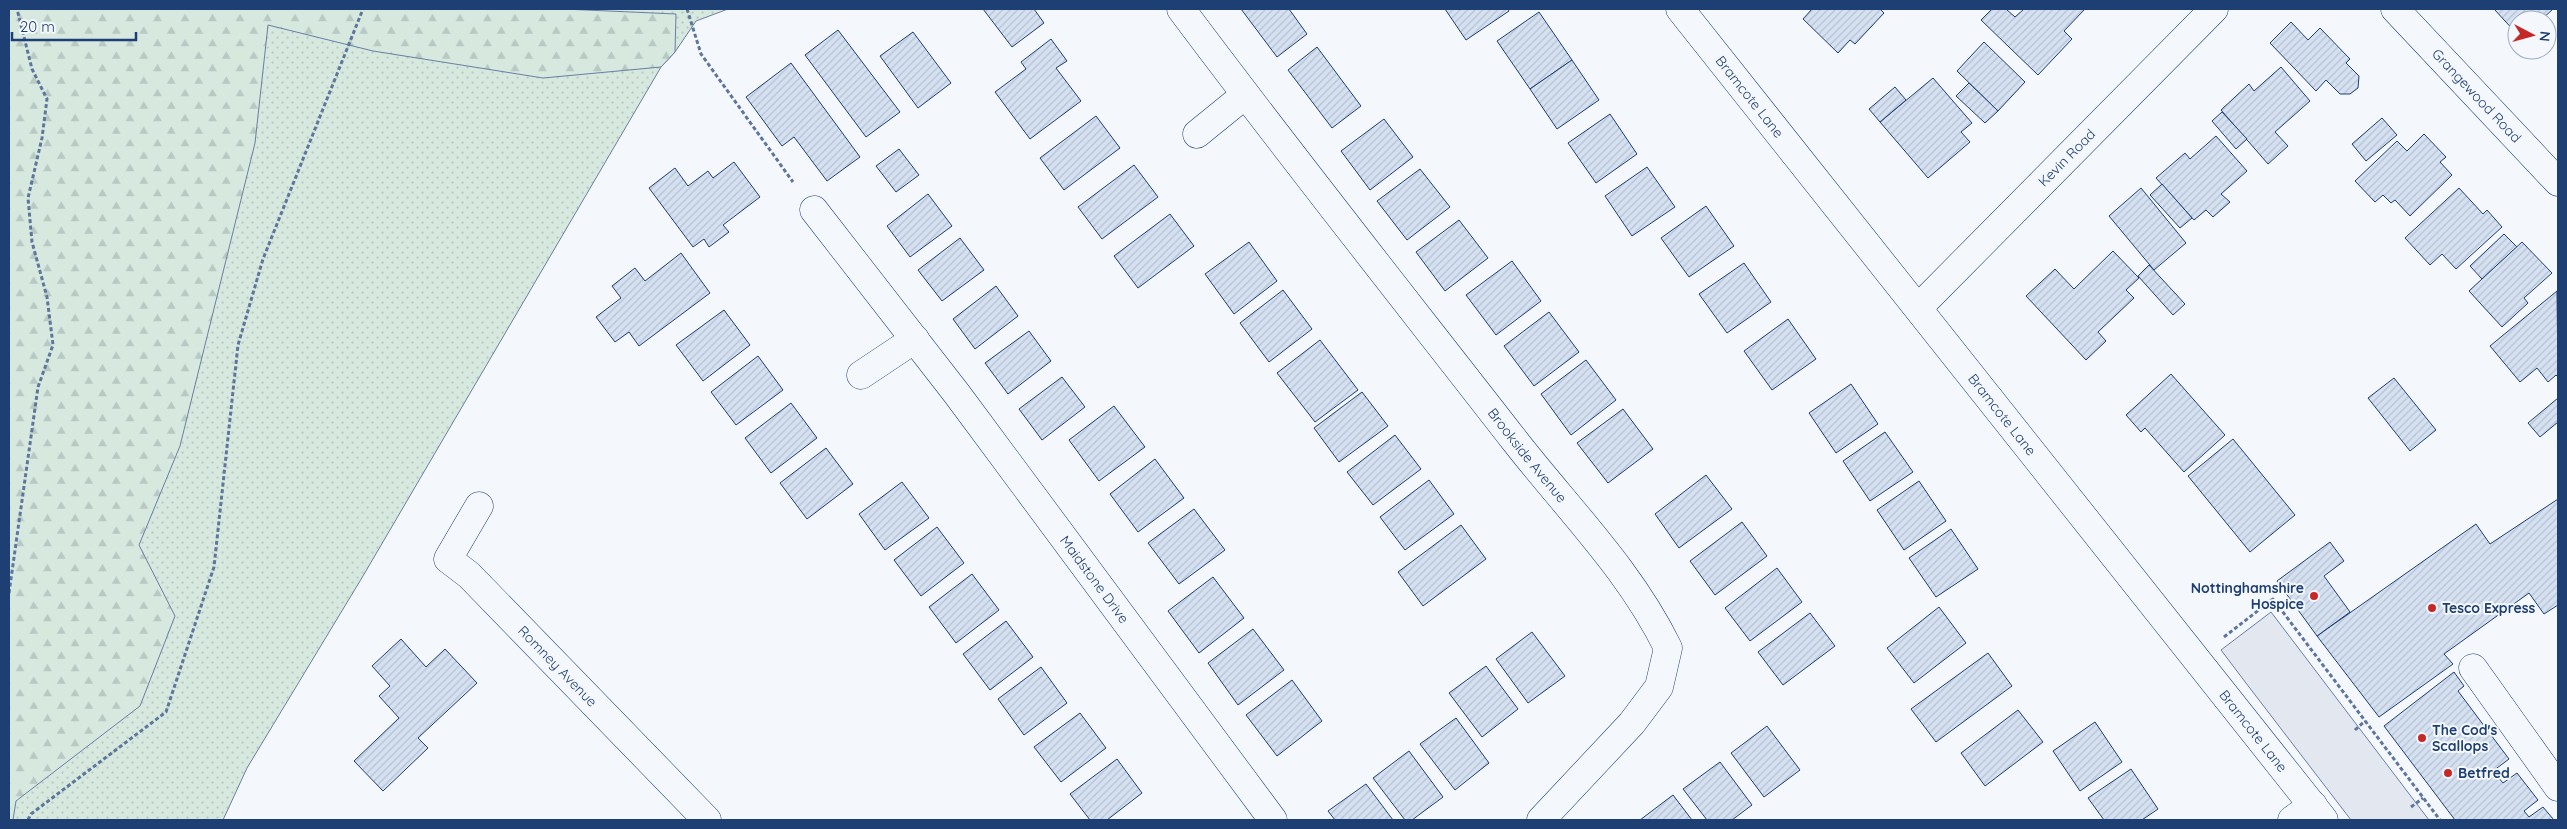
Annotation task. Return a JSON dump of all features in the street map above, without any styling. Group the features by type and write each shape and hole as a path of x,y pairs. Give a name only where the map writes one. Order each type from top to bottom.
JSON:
{"street":[{"name":"Brookside Avenue","path":"1181,9 1245,95 1547,483 1625,575 1653,618 1668,648 1659,688 1632,723 1541,820"},
{"name":"Bramcote Lane","path":"1680,9 1919,307 2196,658 2310,815"},
{"name":"Kevin Road","path":"1919,307 2214,9"},
{"name":"Grangewood Road","path":"2395,9 2558,182"},
{"path":"1197,134 1245,95"},
{"name":"Maidstone Drive","path":"814,210 915,338 1273,820"},
{"path":"861,375 915,338"},
{"name":"Romney Avenue","path":"479,506 448,559 468,575 707,820"},
{"path":"2473,668 2558,787"}],"path":[{"path":"9,593 38,386 53,345 47,297 32,242 28,198 42,138 46,99 32,69 17,9"},
{"path":"28,820 31,814 166,712 214,567 238,346 263,259 363,9"},
{"path":"687,9 701,54 814,210"},
{"path":"2196,658 2273,599 2440,820"},
{"path":"2355,730 2366,721"},
{"path":"2411,807 2423,798"}],"green space":[{"path":"9,9 728,9 696,21 675,52 661,67 363,576 247,768 223,820 9,820"},
{"path":"9,9 563,9 676,14 675,52 661,67 543,78 373,51 268,25 255,143 180,446 139,545 175,616 140,706 16,801 13,820 9,820"}],"shaded area":[{"path":"2271,612 2429,820 2351,820 2249,687 2221,650"}],"building":[{"path":"983,9 1034,9 1044,23 1012,47"},
{"path":"1241,9 1289,9 1307,34 1277,57"},
{"path":"1445,9 1508,9 1509,11 1466,40"},
{"path":"1812,9 1880,9 1884,13 1855,44 1850,40 1838,53 1803,19"},
{"path":"1992,9 2006,9 2015,17 2024,9 2085,9 2064,31 2072,39 2038,75 1981,20"},
{"path":"2494,9 2553,9 2507,10 2507,23"},
{"path":"1539,12 1572,60 1530,89 1497,41"},
{"path":"2291,22 2308,40 2320,28 2350,59 2346,63 2359,76 2358,88 2350,94 2340,94 2326,80 2316,91 2270,43"},
{"path":"838,30 900,112 866,137 805,55"},
{"path":"913,32 951,83 918,108 880,56"},
{"path":"1051,39 1067,61 1056,68 1081,101 1030,139 995,92 1026,69 1021,62"},
{"path":"1984,42 2025,82 1998,111 1957,71"},
{"path":"1317,47 1361,106 1332,128 1288,70"},
{"path":"1572,60 1599,100 1557,129 1530,89"},
{"path":"791,63 860,157 827,181 794,137 782,146 746,97"},
{"path":"2281,67 2310,101 2275,132 2288,146 2268,164 2221,110 2249,84 2254,91"},
{"path":"1933,78 1972,123 1961,132 1970,142 1928,178 1880,122"},
{"path":"1969,83 1998,111 1985,123 1956,96"},
{"path":"1895,87 1906,100 1880,122 1869,109"},
{"path":"2222,112 2247,139 2236,149 2212,121"},
{"path":"1610,114 1637,154 1596,183 1568,143"},
{"path":"1096,116 1120,148 1064,190 1040,158"},
{"path":"2382,118 2397,135 2366,161 2352,144"},
{"path":"1384,119 1413,157 1370,190 1341,151"},
{"path":"2424,134 2446,157 2440,162 2452,175 2410,216 2395,200 2391,203 2383,195 2375,202 2355,181 2397,141 2407,151"},
{"path":"2216,136 2247,171 2221,194 2230,202 2213,217 2206,210 2194,220 2156,178 2185,153 2190,159"},
{"path":"899,149 919,175 896,192 876,166"},
{"path":"734,162 760,197 723,225 729,232 709,247 704,239 693,247 649,188 675,168 688,186 708,171 713,178"},
{"path":"1134,165 1158,197 1102,239 1078,207"},
{"path":"1647,167 1675,207 1632,236 1605,196"},
{"path":"1420,169 1450,207 1407,240 1377,201"},
{"path":"2162,184 2192,218 2180,228 2150,195"},
{"path":"2141,188 2186,243 2154,270 2109,216"},
{"path":"2459,188 2483,214 2487,210 2502,227 2456,269 2442,254 2430,265 2405,238"},
{"path":"928,194 952,226 910,257 887,226"},
{"path":"1706,206 1734,246 1689,277 1661,238"},
{"path":"1170,214 1194,246 1138,288 1114,256"},
{"path":"1459,220 1488,258 1445,291 1416,252"},
{"path":"2504,234 2517,247 2482,279 2470,266"},
{"path":"960,238 984,270 942,301 918,270"},
{"path":"1249,242 1277,281 1234,314 1205,274"},
{"path":"2522,242 2552,273 2524,298 2528,303 2502,327 2469,291"},
{"path":"2113,251 2139,278 2126,290 2134,298 2098,332 2106,341 2086,360 2026,296 2055,269 2074,289"},
{"path":"681,253 710,293 639,346 629,332 615,342 596,317 621,298 612,286 635,268 645,281"},
{"path":"1512,261 1541,301 1496,335 1466,295"},
{"path":"1744,263 1771,302 1727,333 1699,294"},
{"path":"2149,265 2185,304 2173,315 2138,276"},
{"path":"996,286 1018,316 975,349 953,319"},
{"path":"1283,290 1312,329 1269,362 1240,323"},
{"path":"2557,291 2558,377 2556,375 2548,382 2537,368 2520,382 2490,346"},
{"path":"724,310 750,345 703,381 676,345"},
{"path":"1549,312 1579,352 1534,386 1504,346"},
{"path":"1788,319 1816,359 1772,390 1744,351"},
{"path":"1029,331 1051,361 1008,394 985,363"},
{"path":"1320,340 1358,390 1315,422 1277,373"},
{"path":"758,356 783,390 736,425 711,392"},
{"path":"1586,360 1616,400 1571,435 1541,394"},
{"path":"2171,374 2225,435 2184,472 2145,428 2141,432 2126,415"},
{"path":"1062,377 1085,407 1042,440 1019,409"},
{"path":"2394,378 2436,430 2410,451 2368,398"},
{"path":"1851,384 1878,424 1836,453 1809,413"},
{"path":"1362,392 1388,426 1339,462 1314,428"},
{"path":"2558,398 2558,422 2540,437 2528,423"},
{"path":"791,403 817,438 771,473 745,438"},
{"path":"1114,406 1145,447 1099,481 1069,440"},
{"path":"1623,409 1653,449 1608,483 1577,443"},
{"path":"1885,432 1913,472 1870,501 1843,461"},
{"path":"1395,435 1421,469 1373,505 1347,472"},
{"path":"2233,439 2295,515 2250,552 2188,476"},
{"path":"826,448 853,484 807,519 780,483"},
{"path":"1155,459 1184,498 1138,532 1110,494"},
{"path":"1706,475 1732,509 1679,548 1655,514"},
{"path":"1429,480 1454,514 1405,550 1380,517"},
{"path":"1919,481 1946,521 1904,550 1877,510"},
{"path":"902,482 929,518 885,550 859,514"},
{"name":"Tesco Express","path":"2558,499 2558,605 2544,614 2529,593 2444,654 2453,664 2379,717 2317,636 2476,524 2490,544"},
{"path":"1194,509 1225,550 1179,584 1148,543"},
{"path":"1742,522 1767,556 1715,595 1690,561"},
{"path":"1461,525 1486,559 1423,606 1398,572"},
{"path":"937,527 964,563 921,596 894,560"},
{"path":"1951,529 1978,569 1936,597 1909,558"},
{"name":"Nottinghamshire Hospice","path":"2330,542 2344,561 2324,576 2350,612 2317,636 2277,581"},
{"path":"1777,568 1802,602 1750,641 1725,608"},
{"path":"972,574 999,610 956,643 929,607"},
{"path":"1213,577 1244,618 1199,653 1168,611"},
{"path":"1939,607 1966,643 1914,683 1887,648"},
{"path":"1810,613 1835,646 1783,685 1758,652"},
{"path":"1006,621 1033,657 990,690 963,654"},
{"path":"1253,629 1284,670 1238,705 1208,663"},
{"path":"1532,632 1565,676 1528,703 1496,659"},
{"path":"401,639 426,667 445,649 477,683 418,738 428,748 383,791 354,761 399,718 379,696 390,686 372,666"},
{"path":"1988,653 2012,686 1936,742 1911,709"},
{"path":"1486,666 1518,709 1482,737 1449,693"},
{"path":"1041,667 1067,703 1024,735 998,699"},
{"path":"2454,672 2464,686 2458,691 2509,759 2493,771 2503,783 2517,773 2538,800 2524,811 2529,817 2543,807 2554,820 2455,820 2384,726"},
{"path":"1292,680 1322,721 1277,756 1246,715"},
{"path":"2018,710 2043,742 1985,786 1961,753"},
{"path":"1080,713 1106,748 1061,782 1034,747"},
{"path":"1456,718 1489,763 1455,790 1420,744"},
{"path":"2095,722 2122,762 2080,791 2053,751"},
{"path":"1767,726 1800,770 1764,797 1731,753"},
{"path":"1409,751 1443,797 1412,820 1405,820 1373,778"},
{"path":"1117,759 1142,793 1107,820 1090,820 1070,794"},
{"path":"1720,762 1752,805 1732,820 1707,820 1683,789"},
{"path":"2131,769 2158,809 2142,820 2104,820 2088,798"},
{"path":"1366,784 1393,820 1335,820 1328,811"},
{"path":"1673,795 1692,820 1640,820"}],"place":[{"name":"Nottinghamshire Hospice","path":"2314,596"},
{"name":"Tesco Express","path":"2432,608"},
{"name":"The Cod's Scallops","path":"2422,738"},
{"name":"Betfred","path":"2448,773"}]}
